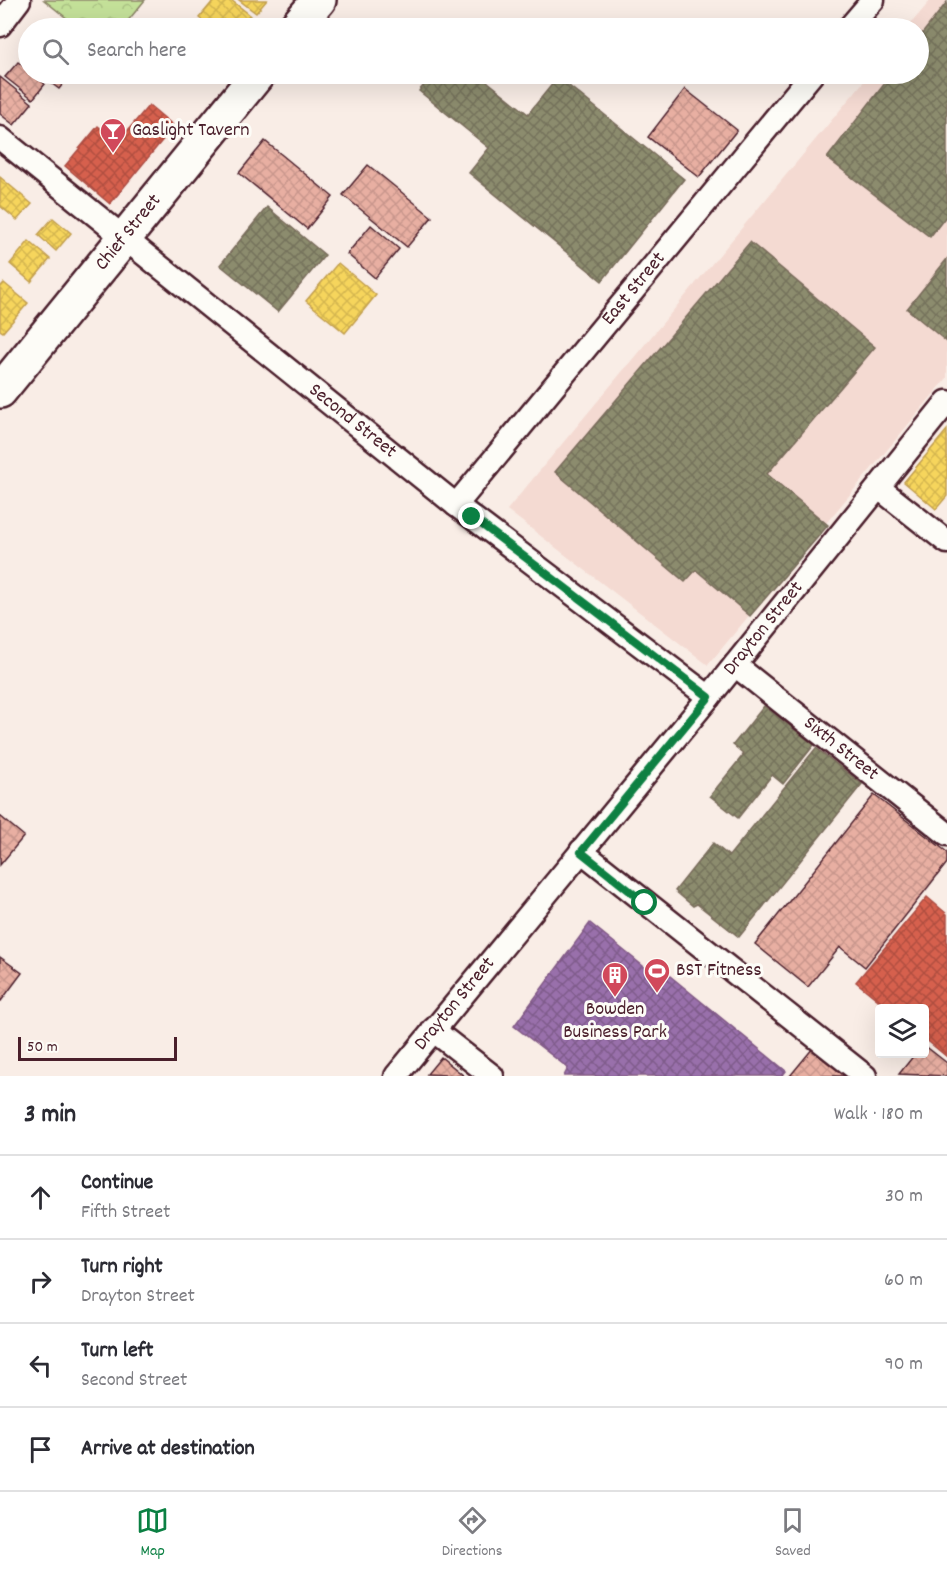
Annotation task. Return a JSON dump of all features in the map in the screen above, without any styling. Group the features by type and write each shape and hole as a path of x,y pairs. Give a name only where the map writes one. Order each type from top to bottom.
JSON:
{"street":[{"path":"0,25 19,0"},
{"path":"304,18 319,0"},
{"path":"858,18 873,0"},
{"name":"Chief Street","path":"0,391 250,84"},
{"name":"East Street","path":"456,505 804,84"},
{"name":"Second Street","path":"0,138 456,505 709,697"},
{"name":"Drayton Street","path":"396,1076 709,697 947,402"},
{"path":"879,488 945,535"},
{"name":"Sixth Street","path":"735,665 947,834"},
{"path":"581,852 862,1075"},
{"path":"433,1030 492,1076"}],"shaded area":[{"path":"931,0 947,0 947,378 708,665 507,510 862,84 929,84 929,18 916,18"}],"green space":[{"path":"44,0 145,0 130,18 66,18"}],"building: Homes":[{"path":"214,0 231,0 250,15 247,18 199,18"},
{"path":"239,0 267,0 256,13"},
{"path":"0,177 32,204 17,220 0,206"},
{"path":"53,218 71,233 56,251 38,235"},
{"path":"29,241 50,259 31,282 10,264"},
{"path":"338,263 376,295 345,333 306,301"},
{"path":"4,283 28,303 3,332 0,330 0,287"},
{"path":"947,430 947,496 936,509 904,482"}],"building: Shops":[{"name":"Gaslight Tavern","path":"149,105 174,126 110,204 65,166 98,126 118,142"},
{"path":"927,897 947,914 947,1057 929,1042 929,1004 883,1004 856,982"}],"building: Offices":[{"name":"Bowden Business Park","path":"590,923 648,970 653,962 786,1071 782,1076 564,1076 568,1068 514,1026"}],"building: Industry":[{"path":"947,2 947,215 930,237 827,158 884,84 929,84 929,25"},
{"path":"425,84 490,84 528,114 552,84 567,84 684,179 602,281 469,173 489,148 419,91"},
{"path":"267,207 325,255 278,312 220,265"},
{"path":"750,242 875,347 767,474 828,525 750,616 696,570 685,582 555,472"},
{"path":"947,259 947,342 907,309"},
{"path":"764,706 814,745 783,784 772,775 738,818 710,796 744,754 733,745"},
{"path":"816,748 862,784 739,937 697,904 693,906 675,891 713,843 729,856"}],"building: Other":[{"path":"18,62 18,84 45,84 33,99 5,77"},
{"path":"0,77 32,103 14,125 0,114"},
{"path":"52,84 63,84 59,89"},
{"path":"685,89 737,130 699,177 648,137"},
{"path":"265,141 333,197 307,229 239,173"},
{"path":"368,165 432,217 407,247 343,195"},
{"path":"371,225 399,249 375,278 347,254"},
{"path":"874,795 947,852 947,863 865,967 840,947 808,987 755,944"},
{"path":"0,816 24,836 0,865"},
{"path":"0,957 22,973 1,1001 0,1000"},
{"path":"813,1048 844,1074 843,1076 790,1076"},
{"path":"929,1049 947,1063 947,1076 899,1074 912,1058 929,1058"},
{"path":"441,1057 464,1076 427,1074"}],"place":[{"name":"Gaslight Tavern","path":"113,154"},
{"name":"BST Fitness","path":"657,994"},
{"name":"Bowden Business Park","path":"615,998"}],"route":[{"path":"472,517 709,697 581,852 645,903"}]}
